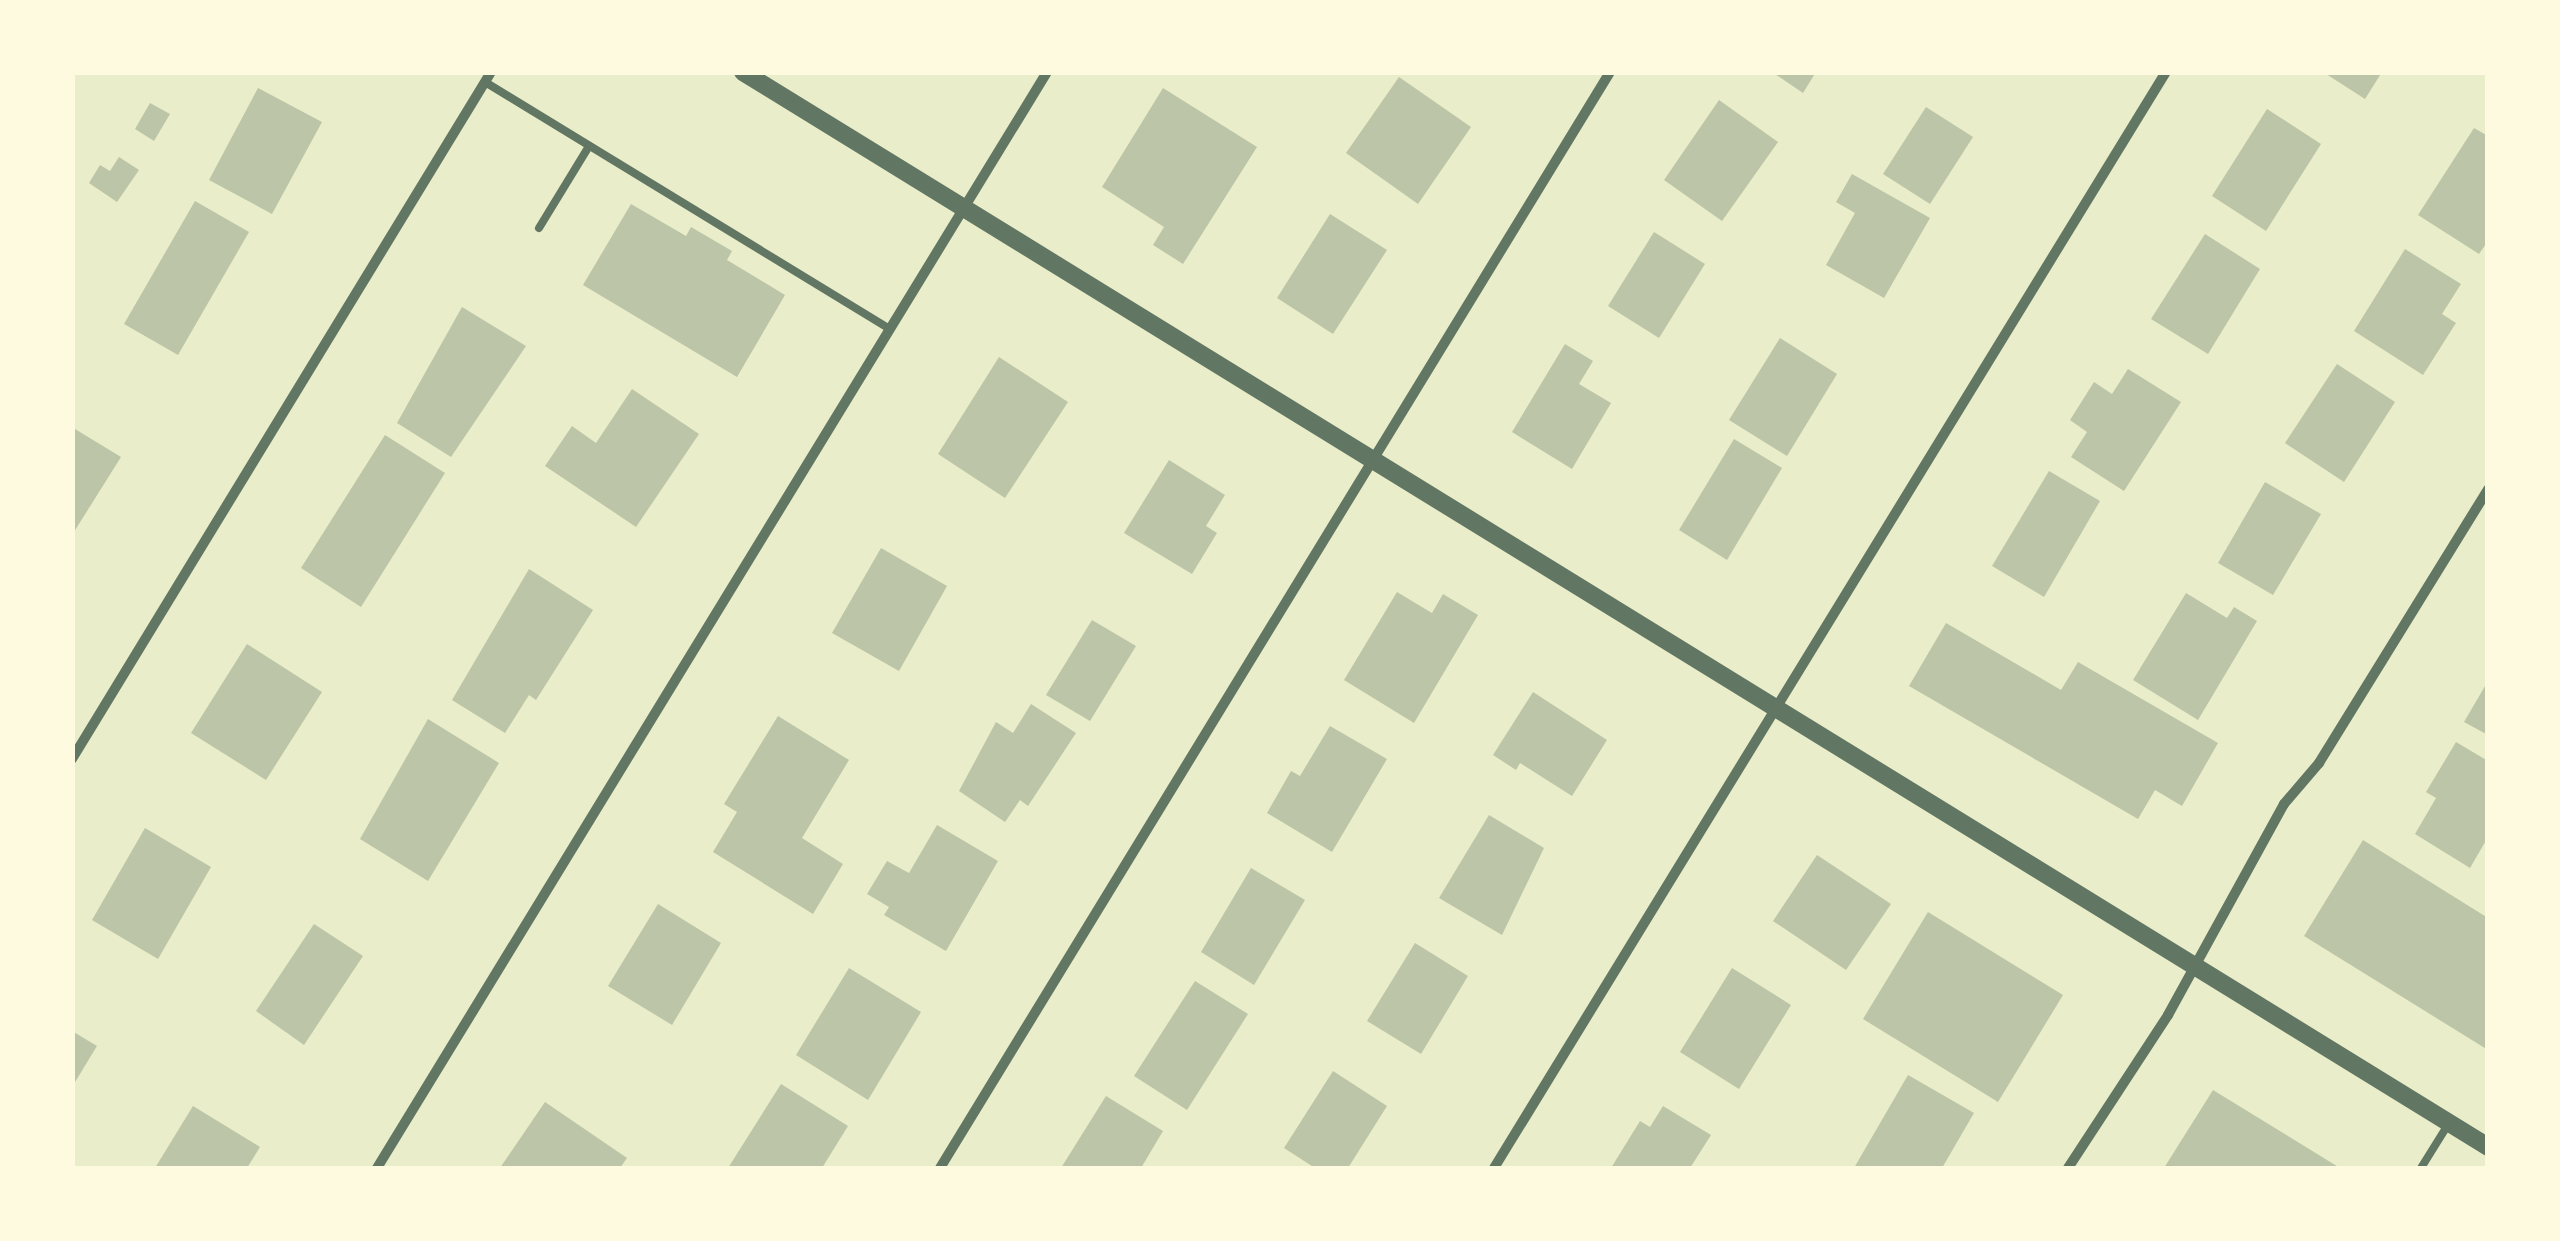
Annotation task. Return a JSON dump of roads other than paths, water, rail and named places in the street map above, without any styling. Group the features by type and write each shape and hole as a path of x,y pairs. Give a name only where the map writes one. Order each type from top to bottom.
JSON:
{"street":[{"path":"742,72 2488,1147"},
{"path":"377,1168 1047,72"},
{"path":"940,1168 1610,72"},
{"path":"1494,1168 2166,72"},
{"path":"72,759 488,77"},
{"path":"2068,1168 2192,967 2284,804 2319,763 2488,489"}],"lane":[{"path":"488,77 588,146 890,328"},
{"path":"539,228 588,146"},
{"path":"2421,1168 2449,1123"}]}
